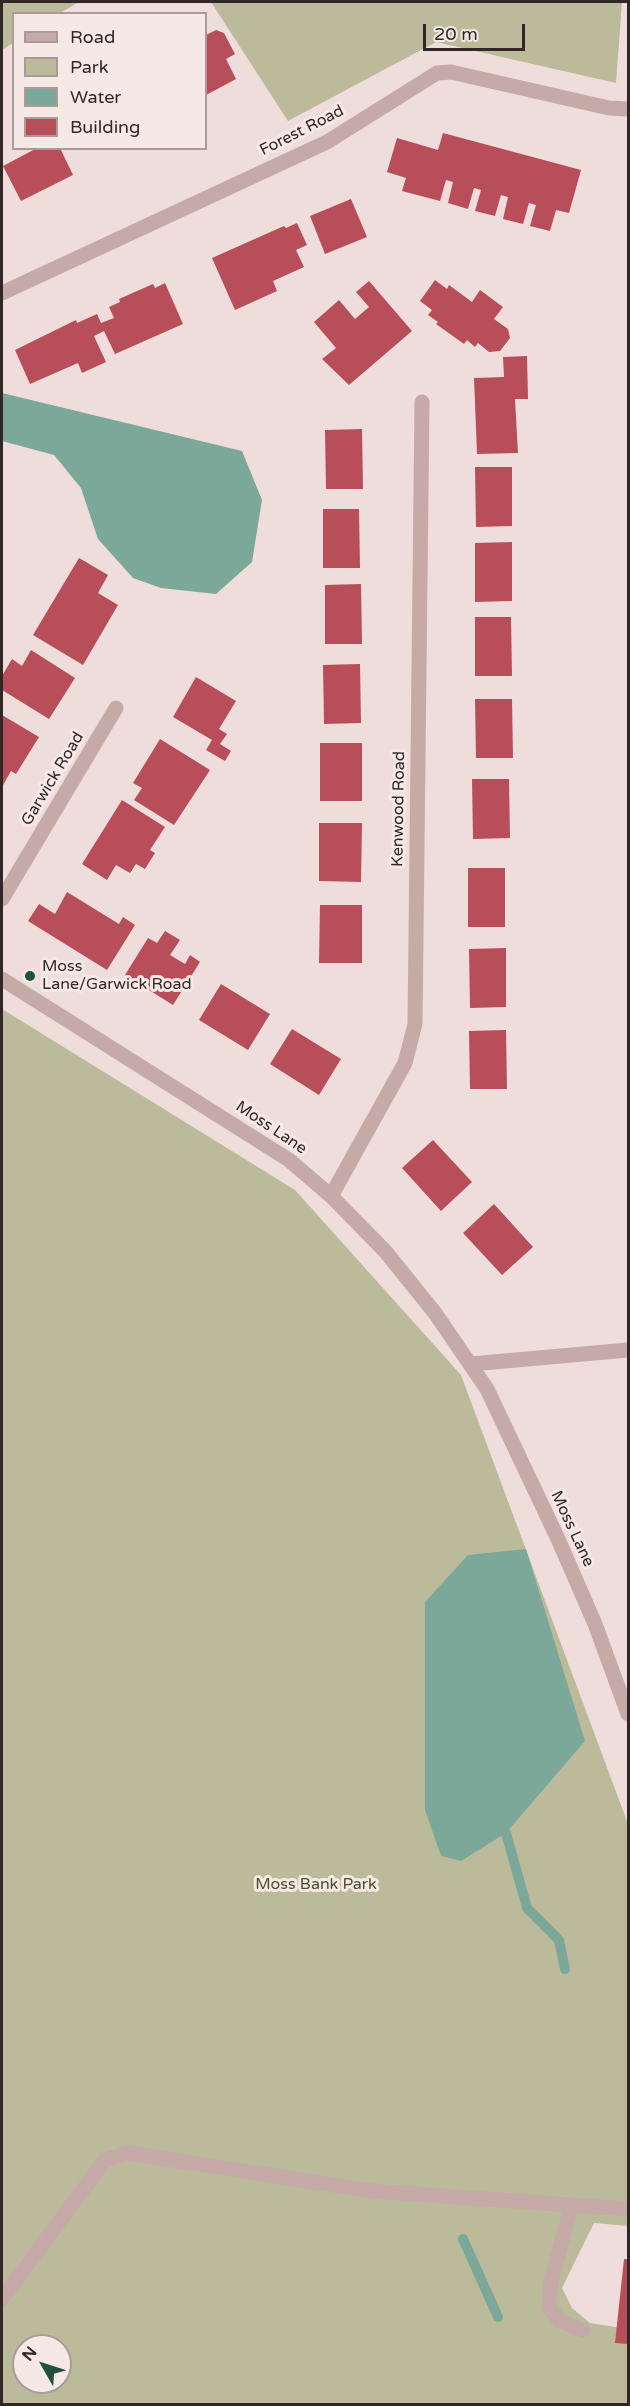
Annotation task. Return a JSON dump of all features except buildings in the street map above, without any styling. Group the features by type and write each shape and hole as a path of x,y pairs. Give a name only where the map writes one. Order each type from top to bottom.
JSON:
{"street":[{"name":"Forest Road","path":"2,293 327,142 437,73 451,72 609,108 628,109"},
{"name":"Kenwood Road","path":"331,1196 405,1063 415,1024 422,402"},
{"name":"Garwick Road","path":"2,899 116,708"},
{"name":"Moss Lane","path":"2,979 289,1160 331,1196 385,1251 435,1313 487,1389 558,1539 595,1624 628,1714"},
{"path":"471,1364 628,1350"},
{"path":"2,2299 105,2160 129,2153 372,2191 628,2209"},
{"path":"572,2205 551,2281 549,2307 560,2321 583,2330"}],"green space":[{"path":"2,2 79,2 62,12 12,12 12,44 2,50"},
{"path":"211,2 622,2 616,83 436,42 288,121"},
{"name":"Moss Bank Park","path":"2,1009 295,1190 461,1375 628,1824 628,2226 594,2223 562,2288 572,2308 590,2323 628,2329 628,2404 2,2404"}],"water":[{"path":"2,393 242,451 262,500 252,562 216,594 161,588 133,578 98,539 81,488 54,455 2,441"},
{"path":"526,1549 585,1741 506,1833 461,1861 441,1856 425,1810 425,1602 468,1555"}],"waterway":[{"path":"506,1833 527,1908 559,1940 565,1969"},
{"path":"463,2239 498,2317"}],"place":[{"name":"Moss Lane/Garwick Road","path":"30,976"}]}
